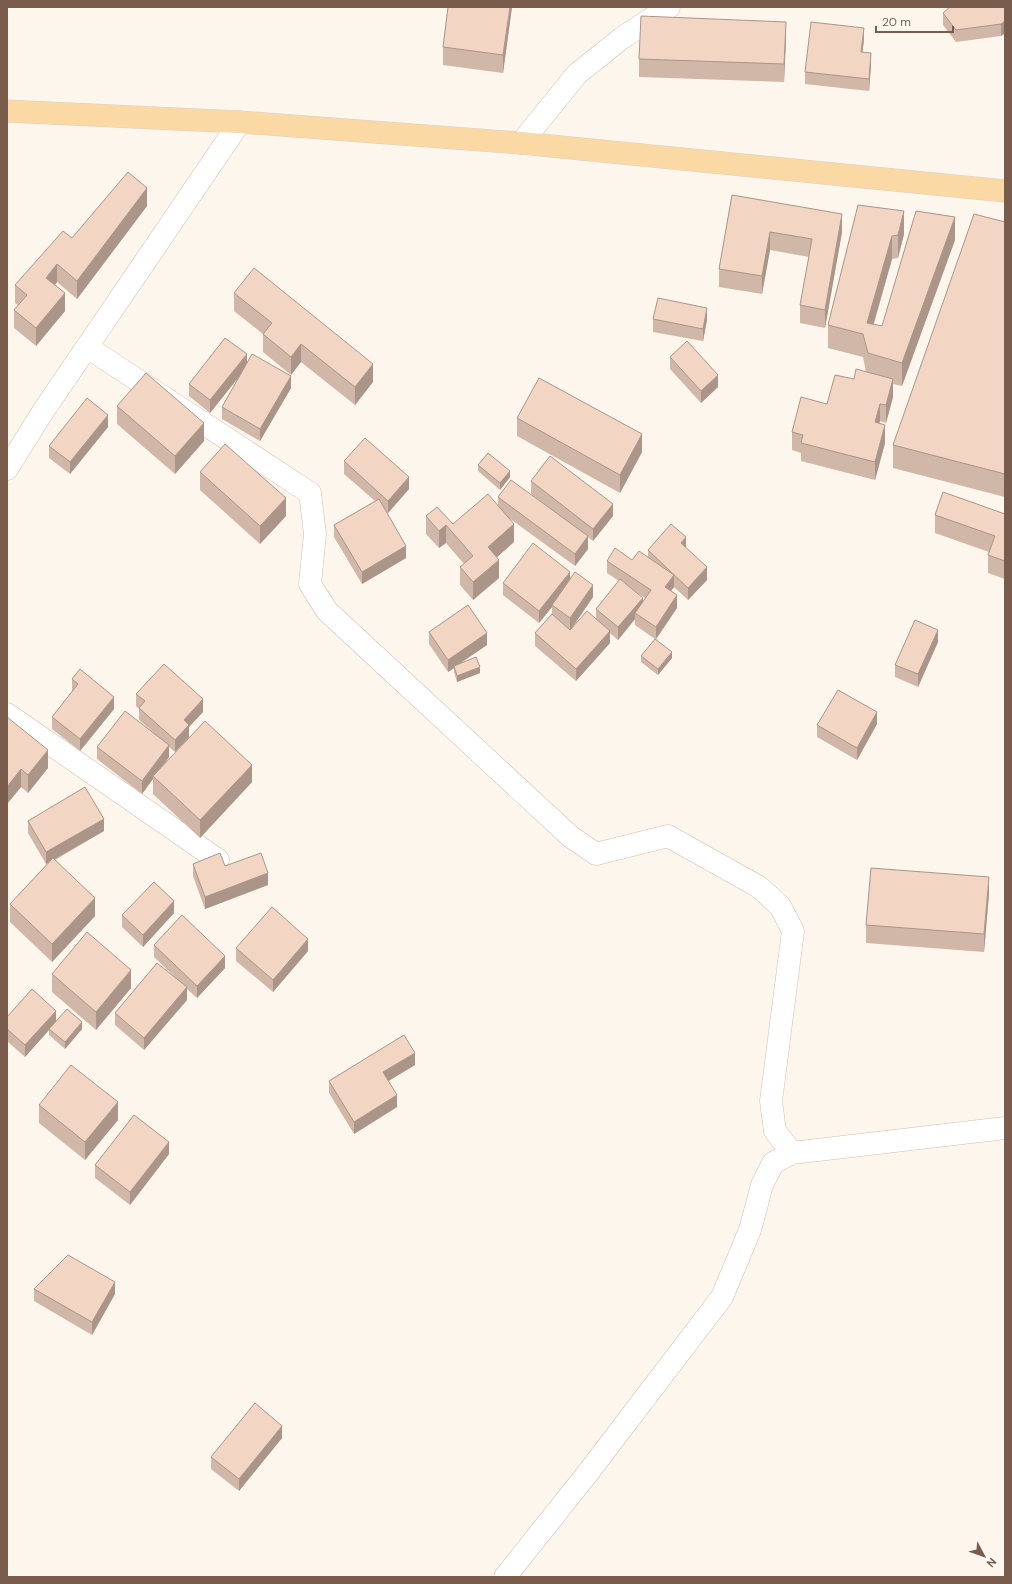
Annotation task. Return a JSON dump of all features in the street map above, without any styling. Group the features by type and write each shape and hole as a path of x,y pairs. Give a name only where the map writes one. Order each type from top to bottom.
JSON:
{"main road":[{"path":"7,111 240,122 521,143 1005,191"}],"street":[{"path":"521,143 577,74 622,38 669,7"},
{"path":"7,469 42,413 240,122"},
{"path":"87,347 310,493 315,534 310,584 327,611 571,837 596,854 668,836 759,887 780,906 793,931 771,1101 775,1131 792,1153"},
{"path":"7,714 218,860"},
{"path":"505,1577 587,1474 722,1297 750,1230 762,1185 773,1164 792,1153 1005,1128"}],"building":[{"path":"448,7 510,7 503,55 443,47"},
{"path":"950,7 1005,7 1005,21 1001,24 956,30 943,13"},
{"path":"641,16 786,22 784,64 639,59"},
{"path":"811,22 864,28 861,52 871,53 869,79 805,72"},
{"path":"128,172 147,188 77,281 57,264 46,278 65,293 36,328 14,310 27,295 15,285 63,231 72,238"},
{"path":"732,195 842,214 825,310 800,305 812,239 770,232 762,276 719,269"},
{"path":"858,205 904,211 898,235 892,236 867,323 882,326 916,211 955,217 902,363 868,353 863,334 828,325"},
{"path":"974,214 1005,222 1005,474 893,445"},
{"path":"254,268 373,364 355,387 301,344 291,357 263,334 272,323 234,293"},
{"path":"658,298 707,308 703,329 653,319"},
{"path":"225,338 247,354 210,400 189,384"},
{"path":"687,341 718,375 701,391 670,357"},
{"path":"252,354 291,376 260,429 222,407"},
{"path":"856,369 893,379 886,405 880,404 875,422 885,425 875,462 801,443 803,435 792,432 801,397 827,404 835,375 854,379"},
{"path":"146,373 204,423 175,456 117,406"},
{"path":"539,378 642,434 620,475 517,418"},
{"path":"87,398 108,415 70,462 49,446"},
{"path":"365,438 409,477 388,501 344,461"},
{"path":"225,444 286,498 260,526 200,472"},
{"path":"488,453 510,471 500,483 478,465"},
{"path":"550,456 613,504 593,529 531,481"},
{"path":"511,480 588,536 575,554 498,497"},
{"path":"943,492 1005,514 1005,561 988,555 995,536 935,515"},
{"path":"488,494 514,524 488,547 499,560 473,582 460,567 473,556 446,525 439,531 426,516 437,507 453,524"},
{"path":"379,499 406,546 362,572 334,525"},
{"path":"671,524 686,537 681,543 707,567 688,588 648,550"},
{"path":"533,543 570,572 539,611 503,583"},
{"path":"615,548 632,560 639,551 674,575 665,587 677,595 656,627 635,613 651,590 607,561"},
{"path":"575,572 593,585 570,618 552,605"},
{"path":"620,579 643,598 618,627 596,609"},
{"path":"468,605 487,633 448,660 429,632"},
{"path":"587,611 610,631 576,669 535,633 552,614 570,630"},
{"path":"915,620 938,630 918,674 895,665"},
{"path":"655,639 672,652 658,669 641,656"},
{"path":"476,657 480,667 457,676 454,666"},
{"path":"164,664 203,699 184,720 189,725 175,740 139,708 145,701 136,694"},
{"path":"80,669 114,697 80,739 52,717 78,684 72,679"},
{"path":"838,690 877,712 857,748 817,725"},
{"path":"125,711 169,745 142,781 97,747"},
{"path":"7,717 48,750 28,775 21,769 7,787"},
{"path":"205,721 252,765 200,820 153,776"},
{"path":"85,787 104,819 46,852 28,821"},
{"path":"220,853 225,866 261,853 268,873 205,897 193,864"},
{"path":"53,858 95,898 52,944 10,904"},
{"path":"871,868 989,877 984,934 866,925"},
{"path":"154,882 174,901 143,935 122,915"},
{"path":"272,907 308,939 273,980 236,948"},
{"path":"182,915 225,956 197,986 154,945"},
{"path":"87,932 131,970 96,1012 52,974"},
{"path":"157,963 187,987 144,1038 115,1013"},
{"path":"32,989 56,1011 25,1045 7,1029 7,1017"},
{"path":"67,1009 82,1022 65,1042 49,1029"},
{"path":"404,1035 415,1053 383,1072 397,1095 354,1122 329,1081"},
{"path":"71,1065 118,1102 85,1142 39,1105"},
{"path":"134,1115 169,1142 130,1192 95,1165"},
{"path":"68,1255 115,1282 92,1322 34,1289"},
{"path":"255,1403 282,1426 239,1479 211,1457"}]}
